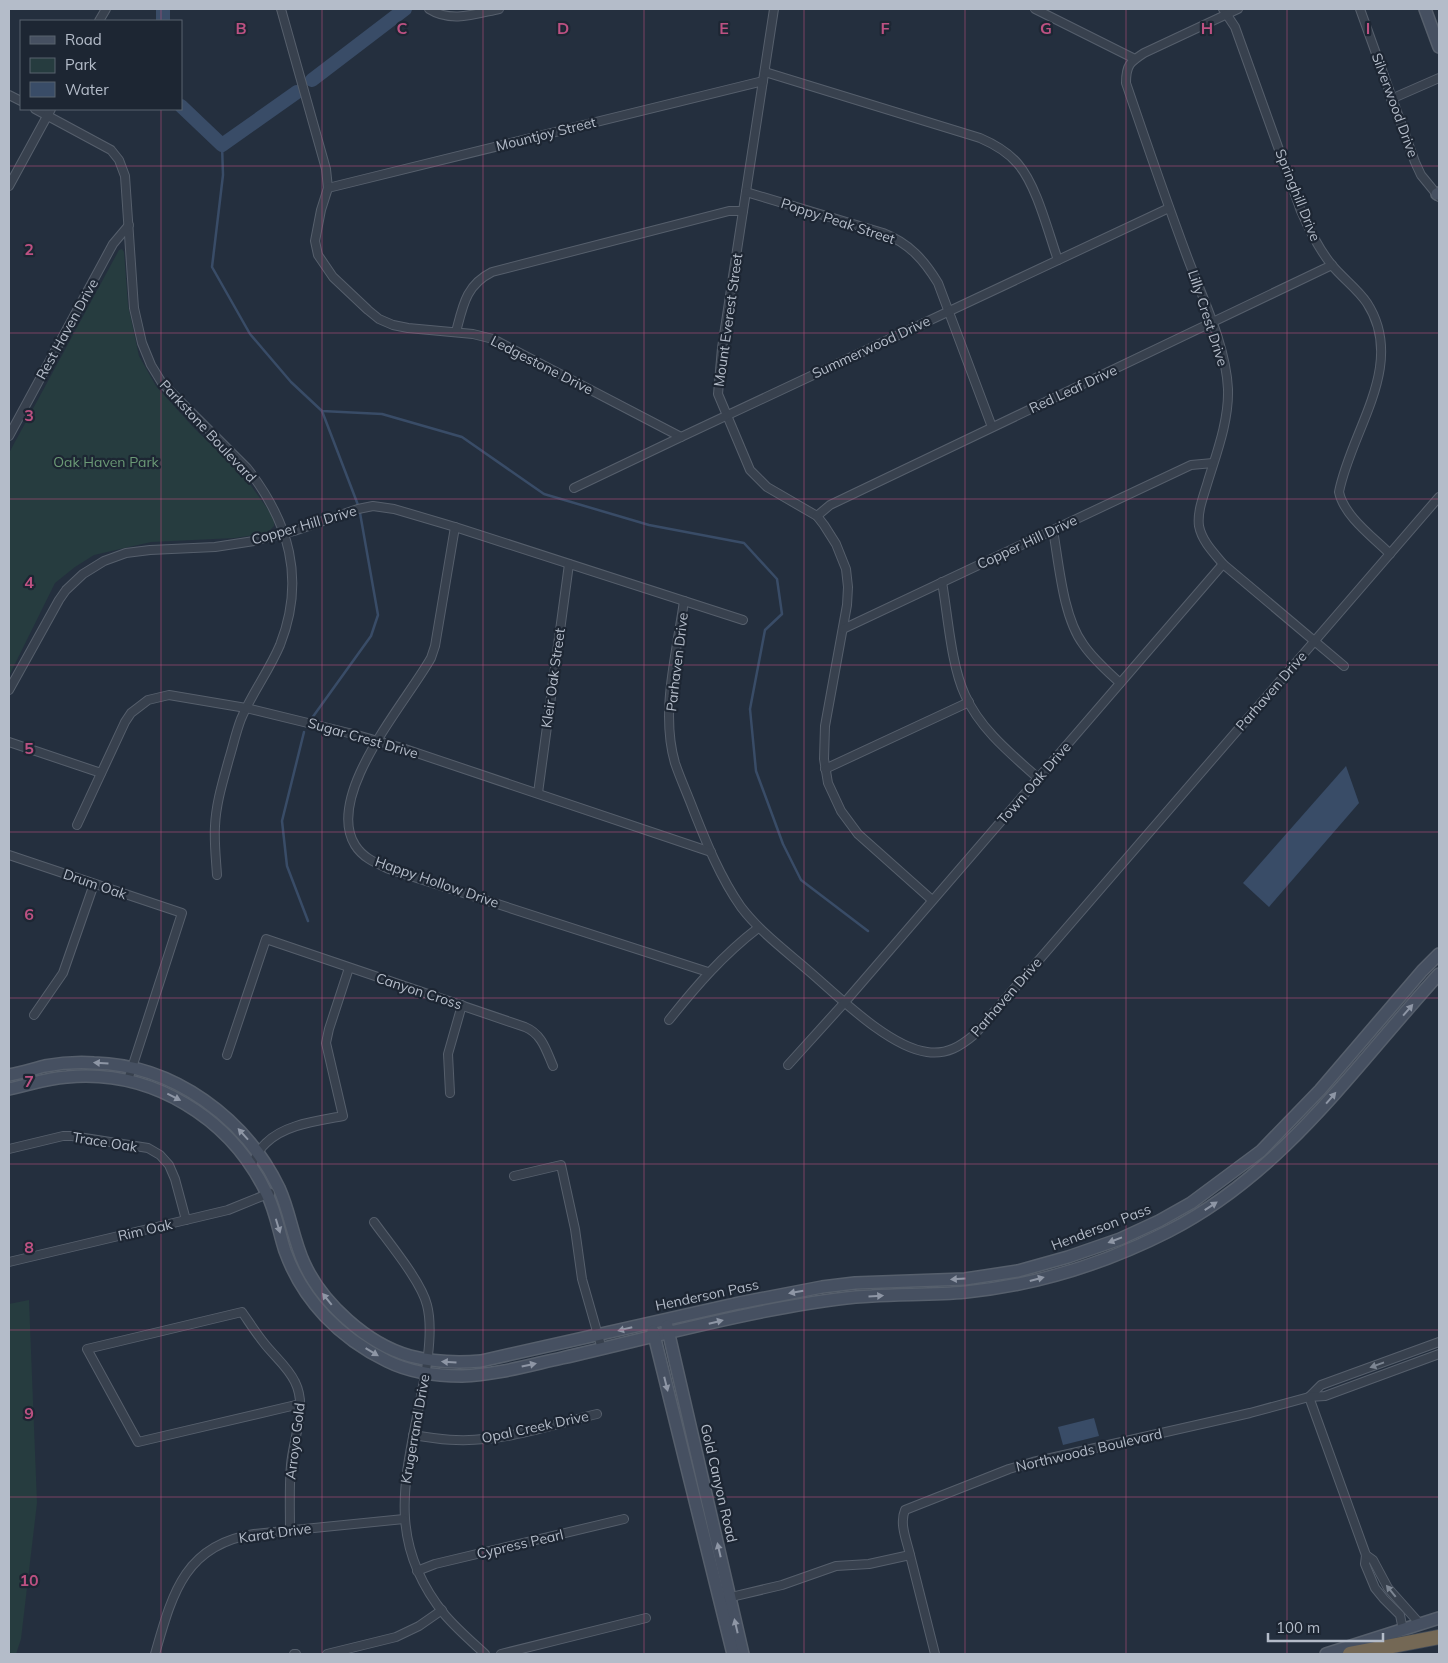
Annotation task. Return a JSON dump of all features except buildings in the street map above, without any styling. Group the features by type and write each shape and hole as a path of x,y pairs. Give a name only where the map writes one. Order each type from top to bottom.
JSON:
{"highway":[{"path":"1413,1649 1439,1639"},
{"path":"1350,1654 1439,1639"},
{"path":"1394,1654 1439,1644"}],"street":[{"path":"100,20 106,9"},
{"name":"Ledgestone Drive","path":"281,9 326,169 328,188 320,210 315,241 318,255 333,277 368,310 380,319 393,325 473,334 500,341 680,437"},
{"path":"429,9 439,15 450,17 468,16 499,9"},
{"name":"Mount Everest Street","path":"774,9 743,210 718,394 750,470 756,477 783,497 817,516 836,544 846,569 848,588 847,605 825,726 825,770 828,783 841,811 858,834 932,900"},
{"path":"1034,9 1135,59 1225,12 1238,9"},
{"name":"Silverwood Drive","path":"1360,9 1421,175 1438,195"},
{"path":"1425,9 1439,47"},
{"name":"Springhill Drive","path":"1225,12 1235,27 1301,211 1310,231 1332,265 1360,294 1370,309 1378,328 1382,348 1381,368 1340,484 1339,492 1346,511 1390,554"},
{"name":"Lilly Crest Drive","path":"1135,59 1126,70 1126,83 1169,208 1212,323 1225,366 1228,389 1224,422 1200,511 1199,524 1203,537 1206,544 1223,564 1344,666"},
{"path":"764,72 980,138 997,146 1019,164 1035,194 1058,260"},
{"path":"1392,99 1439,78"},
{"name":"Mountjoy Street","path":"328,188 763,81"},
{"path":"9,94 20,100"},
{"path":"9,186 49,112"},
{"name":"Parkstone Boulevard","path":"49,112 111,150 117,156 125,176 134,308 142,343 151,364 170,392 247,468 256,480 274,509 290,552 293,572 290,609 280,645 246,708 237,730 216,810 217,875"},
{"name":"Poppy Peak Street","path":"746,192 883,233 915,252 926,264 938,283 992,427"},
{"name":"Summerwood Drive","path":"574,488 1169,208"},
{"path":"456,332 468,292 482,276 729,211 743,210"},
{"name":"Rest Haven Drive","path":"9,436 113,244 129,225"},
{"name":"Red Leaf Drive","path":"817,516 830,505 1332,265"},
{"name":"Copper Hill Drive","path":"843,629 1191,465 1213,463"},
{"name":"Parhaven Drive","path":"684,601 670,699 670,729 675,762 711,852 740,905 758,928 869,1023 906,1045 926,1052 938,1053 957,1048 975,1034 1439,497"},
{"name":"Copper Hill Drive","path":"9,690 59,600 74,582 98,564 115,556 138,551 215,547 254,541 283,534 372,506 394,509 455,527 743,620"},
{"name":"Happy Hollow Drive","path":"455,527 435,646 431,658 377,740 353,788 349,825 356,846 364,856 389,869 708,972"},
{"path":"1053,530 1073,627 1089,653 1120,683"},
{"name":"Kleir Oak Street","path":"538,793 569,564"},
{"name":"Town Oak Drive","path":"788,1065 845,1002 1223,564"},
{"path":"942,582 956,669 965,696 976,714 998,741 1038,778"},
{"name":"Sugar Crest Drive","path":"77,825 128,718 139,706 148,700 163,696 179,696 246,708 377,740 711,852"},
{"path":"825,770 969,702"},
{"path":"9,742 101,772"},
{"name":"Drum Oak","path":"10,858 182,914 132,1067"},
{"path":"34,1015 64,973 94,884"},
{"path":"669,1020 708,972 728,952 758,928"},
{"name":"Canyon Cross","path":"227,1055 266,939 531,1029 541,1038 553,1066"},
{"name":"Henderson Pass","path":"9,1075 46,1066 68,1063 95,1063 132,1067 158,1075 197,1095 232,1122 245,1135 258,1153 279,1189 305,1265 334,1308 362,1331 393,1350 409,1356 426,1360 454,1362 481,1361 738,1303 822,1287 855,1283 965,1279 1018,1271 1120,1239 1159,1221 1190,1203 1227,1178 1261,1151 1315,1096 1422,971 1439,954"},
{"path":"250,1166 258,1153 271,1139 284,1131 343,1116 326,1042 349,968"},
{"name":"Henderson Pass","path":"9,1089 48,1079 69,1076 95,1076 128,1080 153,1088 190,1106 207,1118 235,1144 250,1166 267,1194 293,1271 313,1303 325,1317 355,1342 388,1361 405,1368 453,1375 482,1374 602,1349 741,1316 824,1300 966,1292 1033,1281 1073,1270 1119,1253 1169,1231 1208,1208 1239,1187 1285,1147 1306,1127 1439,974"},
{"path":"450,1093 448,1054 462,1005"},
{"path":"1366,1036 1377,1045"},
{"path":"128,1080 132,1067"},
{"name":"Trace Oak","path":"9,1149 63,1136 148,1148 160,1155 169,1165 175,1179 186,1220"},
{"path":"1275,1137 1285,1147"},
{"path":"514,1176 561,1165 575,1229 582,1279 602,1349"},
{"name":"Rim Oak","path":"9,1262 228,1210 279,1189"},
{"path":"1159,1221 1169,1231"},
{"name":"Krugerrand Drive","path":"374,1222 426,1300 430,1322 426,1372 404,1486 404,1519 410,1551 417,1572 442,1610 464,1636 485,1654"},
{"name":"Arroyo Gold","path":"290,1530 291,1462 300,1404 298,1387 292,1376 264,1344 242,1312 87,1348 138,1442 300,1404"},
{"name":"Gold Canyon Road","path":"666,1319 724,1599 733,1654"},
{"name":"Gold Canyon Road","path":"651,1322 724,1599 743,1654"},
{"name":"Northwoods Boulevard","path":"1309,1397 1322,1385 1439,1342"},
{"name":"Northwoods Boulevard","path":"910,1555 903,1520 905,1510 1009,1469 1250,1413 1309,1397 1325,1396 1439,1354"},
{"path":"1397,1357 1401,1368"},
{"path":"1309,1397 1366,1555 1365,1564 1375,1588 1400,1615 1403,1630"},
{"name":"Opal Creek Drive","path":"413,1435 456,1440 482,1439 508,1435 597,1414"},
{"name":"Karat Drive","path":"155,1654 175,1591 185,1573 199,1558 215,1546 234,1538 254,1534 404,1519"},
{"name":"Cypress Pearl","path":"417,1572 435,1564 624,1519"},
{"path":"724,1599 782,1585 836,1566 869,1564 910,1555 935,1654"},
{"path":"1366,1555 1373,1560 1388,1588 1420,1624"},
{"path":"327,1654 396,1637 419,1626 442,1610"},
{"path":"501,1654 646,1618"},
{"path":"1326,1654 1439,1618"}],"green space":[{"name":"Oak Haven Park","path":"122,249 124,252 128,305 139,356 156,386 194,428 247,480 274,518 274,526 267,533 235,538 151,542 94,555 55,583 9,676 9,453 119,250"},
{"path":"29,1300 37,1503 21,1639 16,1654 9,1654 9,1304"}],"water":[{"path":"1346,766 1359,803 1269,907 1243,883"},
{"path":"1094,1418 1099,1436 1063,1445 1058,1427"}],"waterway":[{"path":"163,9 163,20"},
{"path":"312,80 405,9"},
{"path":"182,107 222,145 297,92"},
{"path":"222,145 223,175 212,267 250,334 291,382 322,411 382,414 462,437 544,494 649,525 744,543 777,579 782,614 765,630 750,709 756,771 783,844 801,880 868,931"},
{"path":"322,411 358,505"},
{"path":"312,718 371,636 378,615 360,513"},
{"path":"304,732 282,821 287,866 308,921"}]}
